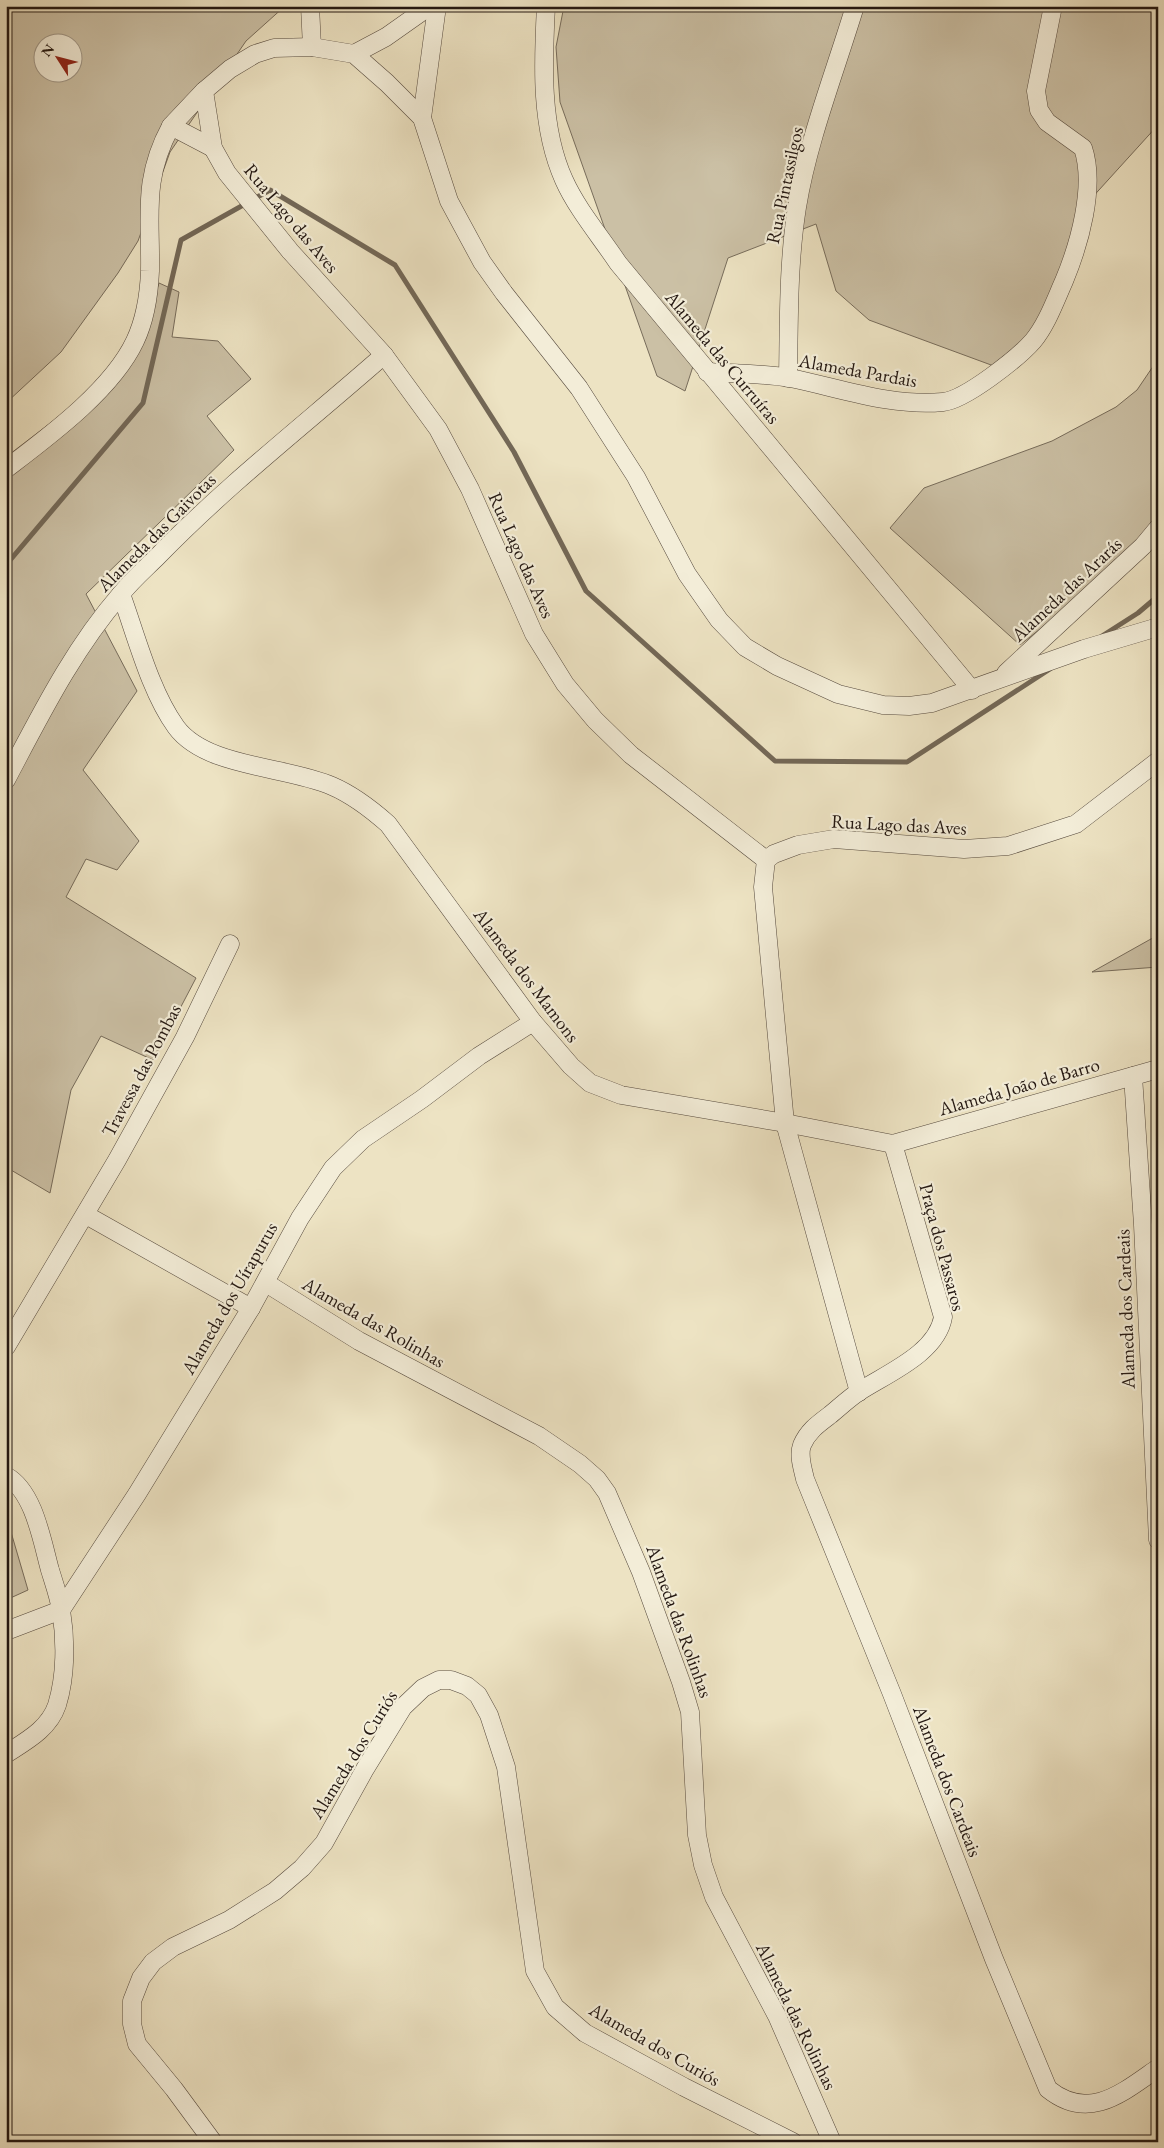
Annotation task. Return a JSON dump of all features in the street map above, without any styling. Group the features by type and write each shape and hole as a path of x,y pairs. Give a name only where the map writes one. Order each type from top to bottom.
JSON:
{"street":[{"path":"310,6 312,46"},
{"path":"354,54 386,37 430,6"},
{"path":"436,6 422,118 449,201 482,262 579,388 636,477 688,574 720,620 745,647 777,666 838,694 883,705 909,706 932,703 1084,649 1158,627"},
{"name":"Alameda das Curruíras","path":"546,6 546,99 553,153 565,181 618,263 707,372 898,598 972,690"},
{"name":"Rua Pintassilgos","path":"788,378 791,254 797,205 812,146 854,6"},
{"name":"Alameda Pardais","path":"707,372 788,378 865,396 918,403 946,402 967,393 992,377 1032,342 1045,324 1076,254 1086,206 1087,166 1083,148 1042,116 1036,91 1053,6"},
{"path":"6,470 90,399 118,369 135,341 147,303 150,271 148,207 153,170 161,145 171,126 204,92 230,69 255,54 274,48 312,46 354,54 422,118"},
{"name":"Rua Lago das Aves","path":"204,92 213,148 227,173 249,202 384,355 438,429 470,489 534,634 565,684 595,720 631,755 766,860 774,854 798,845 834,839 964,849 1008,846 1076,824 1158,761"},
{"path":"171,126 213,148"},
{"name":"Alameda das Gaivotas","path":"6,780 38,719 84,643 121,594 184,529 256,463 384,355"},
{"name":"Alameda das Ararás","path":"1000,678 1144,546 1158,528"},
{"name":"Alameda dos Mamons","path":"121,594 154,686 176,727 194,745 215,755 332,785 365,804 388,824 533,1022 571,1066 590,1082 621,1095 785,1123"},
{"path":"766,860 764,887 785,1123 859,1392"},
{"name":"Travessa das Pombas","path":"6,1347 86,1215 185,1037 230,944"},
{"name":"Alameda dos Uírapurus","path":"61,1610 137,1494 266,1283 300,1218 333,1168 363,1139 479,1056 533,1022"},
{"name":"Alameda João de Barro","path":"893,1144 1158,1069"},
{"name":"Alameda dos Cardeais","path":"1133,1076 1143,1225 1158,1540"},
{"path":"785,1123 893,1144"},
{"name":"Praça dos Passaros","path":"859,1392 928,1346 941,1326 942,1317 893,1144"},
{"path":"86,1215 251,1308"},
{"name":"Alameda das Rolinhas","path":"266,1283 359,1342 539,1436 580,1464 597,1479 607,1492 641,1572 690,1712 697,1835 703,1865 714,1898 777,2016 832,2142"},
{"name":"Alameda dos Cardeais","path":"859,1392 810,1430 802,1447 801,1460 805,1479 994,1959 1048,2089 1069,2102 1089,2105 1116,2096 1158,2068"},
{"path":"6,1476 24,1493 36,1518 61,1610 64,1661 57,1705 39,1732 6,1754"},
{"path":"6,1631 61,1610"},
{"name":"Alameda dos Curiós","path":"214,2142 174,2088 137,2044 132,2024 132,2000 141,1978 153,1962 173,1948 229,1920 275,1890 302,1868 324,1843 364,1769 403,1707 423,1688 439,1680 451,1680 467,1686 478,1695 489,1715 506,1767 518,1838 535,1971 555,2006 585,2033 684,2088 793,2142"}],"shaded area":[{"path":"6,6 285,6 246,41 170,152 138,241 118,273 61,352 6,403"},
{"path":"564,6 1158,6 1158,125 1079,212 1048,310 1002,369 869,320 836,291 816,224 728,258 685,391 657,376 560,102 556,47"},
{"path":"159,283 179,292 172,337 218,341 251,379 207,416 234,450 86,594 137,691 83,770 139,841 117,870 86,859 66,897 196,978 153,1060 101,1036 71,1090 50,1193 11,1170 6,1177 6,457 134,359"},
{"path":"1158,359 1158,535 1020,645 890,528 924,488 1052,441 1116,407 1137,390"},
{"path":"1158,935 1158,967 1092,972"},
{"path":"6,1515 28,1590 6,1600"}],"waterway":[{"path":"6,565 143,403 181,240 270,190 395,265 514,452 586,591 775,761 907,762 1050,669"},
{"path":"1102,636 1138,613 1158,596"}]}
